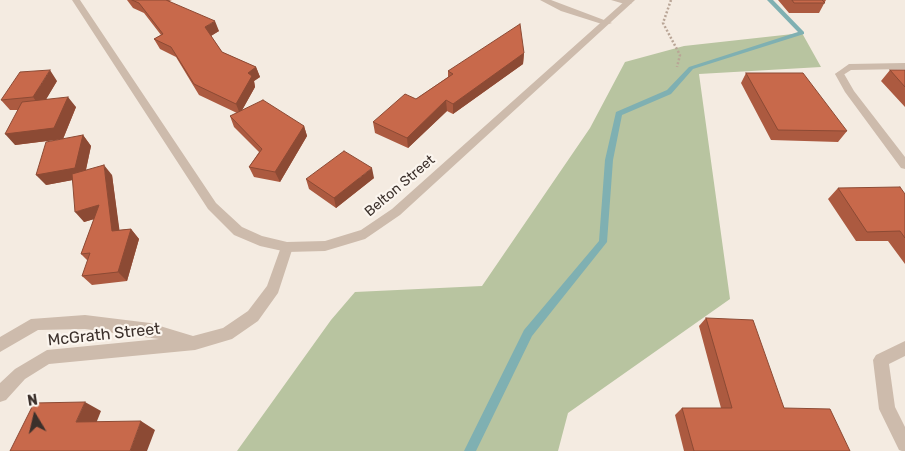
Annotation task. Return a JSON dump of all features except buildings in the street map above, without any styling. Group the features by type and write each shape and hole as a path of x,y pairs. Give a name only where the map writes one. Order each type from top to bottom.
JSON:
{"street":[{"name":"Belton Street","path":"76,0 212,206 238,231 260,241 286,247 325,246 365,234 396,212 630,1"},
{"path":"544,0 564,9 608,22"},
{"path":"615,0 630,1"},
{"path":"905,66 849,67 840,74 850,92 905,165"},
{"name":"McGrath Street","path":"0,394 20,374 47,357 195,343 227,334 253,316 273,289 286,247"},
{"name":"McGrath Street","path":"0,345 36,324 85,322 150,330 195,343"},
{"path":"905,348 881,360 887,409 905,444"}],"path":[{"path":"671,0 663,24 680,55 677,67"}],"green space":[{"path":"802,33 821,67 699,74 730,299 568,413 558,451 237,451 331,320 355,292 482,286 590,128 625,62 684,46"}],"waterway":[{"path":"470,451 528,333 603,242 609,160 619,114 669,92 691,68 802,33 770,0"}]}
